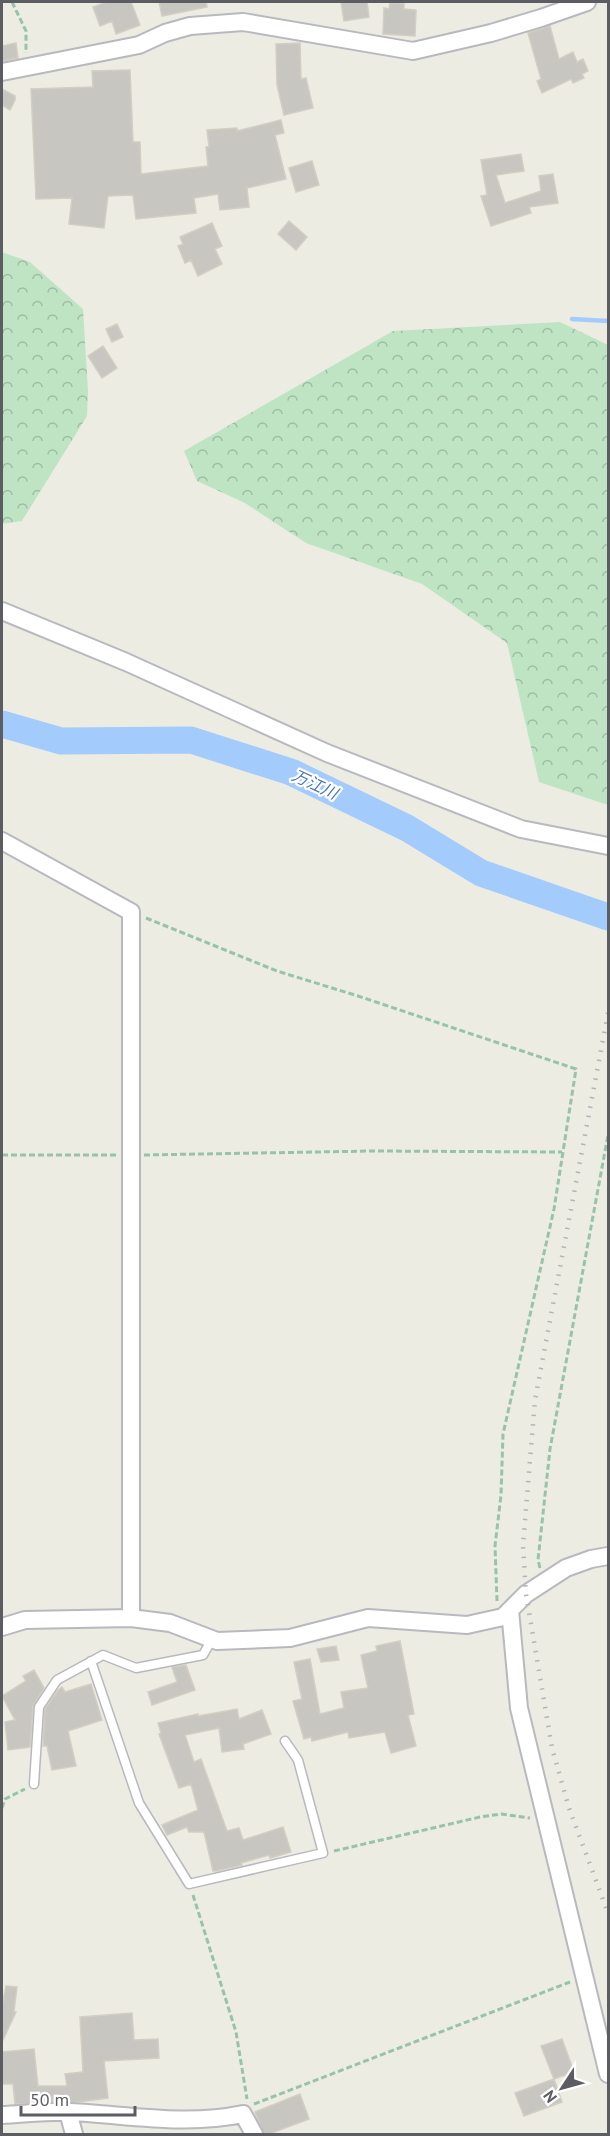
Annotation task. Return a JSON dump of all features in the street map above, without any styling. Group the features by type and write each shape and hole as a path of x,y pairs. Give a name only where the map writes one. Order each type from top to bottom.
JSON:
{"street":[{"path":"2,72 139,45 165,33 190,26 243,22 413,51 501,30 587,2"},
{"path":"2,611 126,662 327,753 521,829 609,846"},
{"path":"2,841 131,912 131,1618"},
{"path":"2,1627 25,1620 131,1618 170,1623 217,1641 290,1638 368,1618 467,1625 507,1613 544,1581 566,1568 591,1559 609,1556"},
{"path":"507,1613 519,1708 609,2074"},
{"path":"68,2112 74,2134"},
{"path":"2,2115 68,2112 167,2120 219,2119 243,2114 254,2134"}],"lane":[{"path":"34,1784 39,1707 57,1680 103,1655 136,1668 203,1654 212,1639"},
{"path":"92,1661 140,1803 189,1884 323,1854 298,1760 285,1741"}],"path":[{"path":"12,2 26,31 27,67"},
{"path":"131,912 277,971 576,1069 554,1209 503,1434 501,1495 495,1546 497,1600 507,1613"},
{"path":"544,1581 537,1560 550,1449 609,1135"},
{"path":"2,1155 373,1151 562,1152"},
{"path":"2,1808 5,1799 34,1784"},
{"path":"323,1854 501,1814 546,1820"},
{"path":"189,1884 236,2032 249,2106 543,1991 563,1986 584,1974"}],"green space":[{"path":"2,252 30,262 83,309 88,391 87,416 22,521 2,524"},
{"path":"560,322 608,345 608,805 539,782 507,643 422,584 306,543 245,503 197,481 184,451 393,331"}],"building":[{"path":"107,2 131,2 140,25 116,34 112,21 100,26 93,7"},
{"path":"159,2 206,2 207,7 162,16"},
{"path":"341,2 367,2 369,17 344,21"},
{"path":"390,3 404,4 404,9 416,10 415,36 383,34 384,8 389,9"},
{"path":"550,26 559,59 573,52 577,62 583,59 588,71 582,74 584,78 573,83 571,79 542,93 537,81 541,79 528,33"},
{"path":"16,43 18,58 2,61 2,46"},
{"path":"300,43 301,79 306,78 313,108 284,115 277,85 276,44"},
{"path":"130,70 133,142 140,142 141,174 208,166 207,130 237,128 237,131 281,120 284,133 275,135 286,179 247,188 249,207 220,210 218,194 194,198 196,213 136,219 133,195 108,196 104,228 69,224 72,198 36,199 31,89 93,87 92,71"},
{"path":"2,89 15,96 10,110 2,105"},
{"path":"521,154 524,171 496,175 505,203 541,191 539,176 553,174 558,203 529,207 531,213 491,226 481,196 487,195 481,160"},
{"path":"312,161 319,185 296,192 289,168"},
{"path":"289,221 307,237 296,250 278,234"},
{"path":"212,223 222,246 215,249 222,264 198,276 191,260 185,263 178,246 183,244 180,237"},
{"path":"117,324 123,337 112,342 106,329"},
{"path":"103,346 117,368 102,378 88,356"},
{"path":"400,1641 414,1714 408,1715 416,1746 391,1753 385,1732 349,1738 348,1732 312,1741 311,1737 304,1739 293,1701 302,1699 294,1662 310,1659 320,1714 344,1708 341,1692 368,1688 361,1655 377,1651 376,1646"},
{"path":"336,1646 339,1660 321,1662 317,1649"},
{"path":"186,1665 195,1690 152,1705 148,1692 177,1682 172,1667"},
{"path":"34,1670 44,1688 33,1706 30,1747 8,1750 5,1722 15,1720 2,1696 26,1681 23,1676"},
{"path":"91,1684 102,1720 68,1731 76,1766 52,1770 47,1746 43,1746 45,1709 62,1687 65,1692"},
{"path":"237,1709 239,1719 262,1710 271,1734 243,1744 244,1749 222,1752 219,1728 185,1735 194,1762 201,1759 227,1831 239,1828 243,1840 283,1827 291,1852 270,1858 269,1855 241,1863 242,1865 213,1871 204,1832 189,1832 187,1827 167,1835 162,1825 198,1810 191,1784 179,1788 159,1734 161,1733 158,1723 198,1714 198,1716"},
{"path":"6,1986 17,1987 14,2011 16,2012 2,2042 2,2006"},
{"path":"132,2013 134,2040 158,2039 159,2058 104,2061 108,2098 78,2102 15,2104 13,2084 2,2084 2,2052 34,2049 38,2086 67,2086 65,2074 83,2072 80,2017"},
{"path":"562,2039 574,2072 554,2079 541,2046"},
{"path":"554,2079 562,2102 524,2116 515,2093"},
{"path":"300,2094 309,2119 264,2134 255,2112"}],"waterway":[{"path":"572,319 608,321"},
{"name":"万江川","path":"2,724 61,741 191,740 291,772 407,828 481,873 608,917"}],"railway":[{"path":"608,1013 535,1400 523,1545 526,1594 552,1748 569,1808 608,1913"}]}
